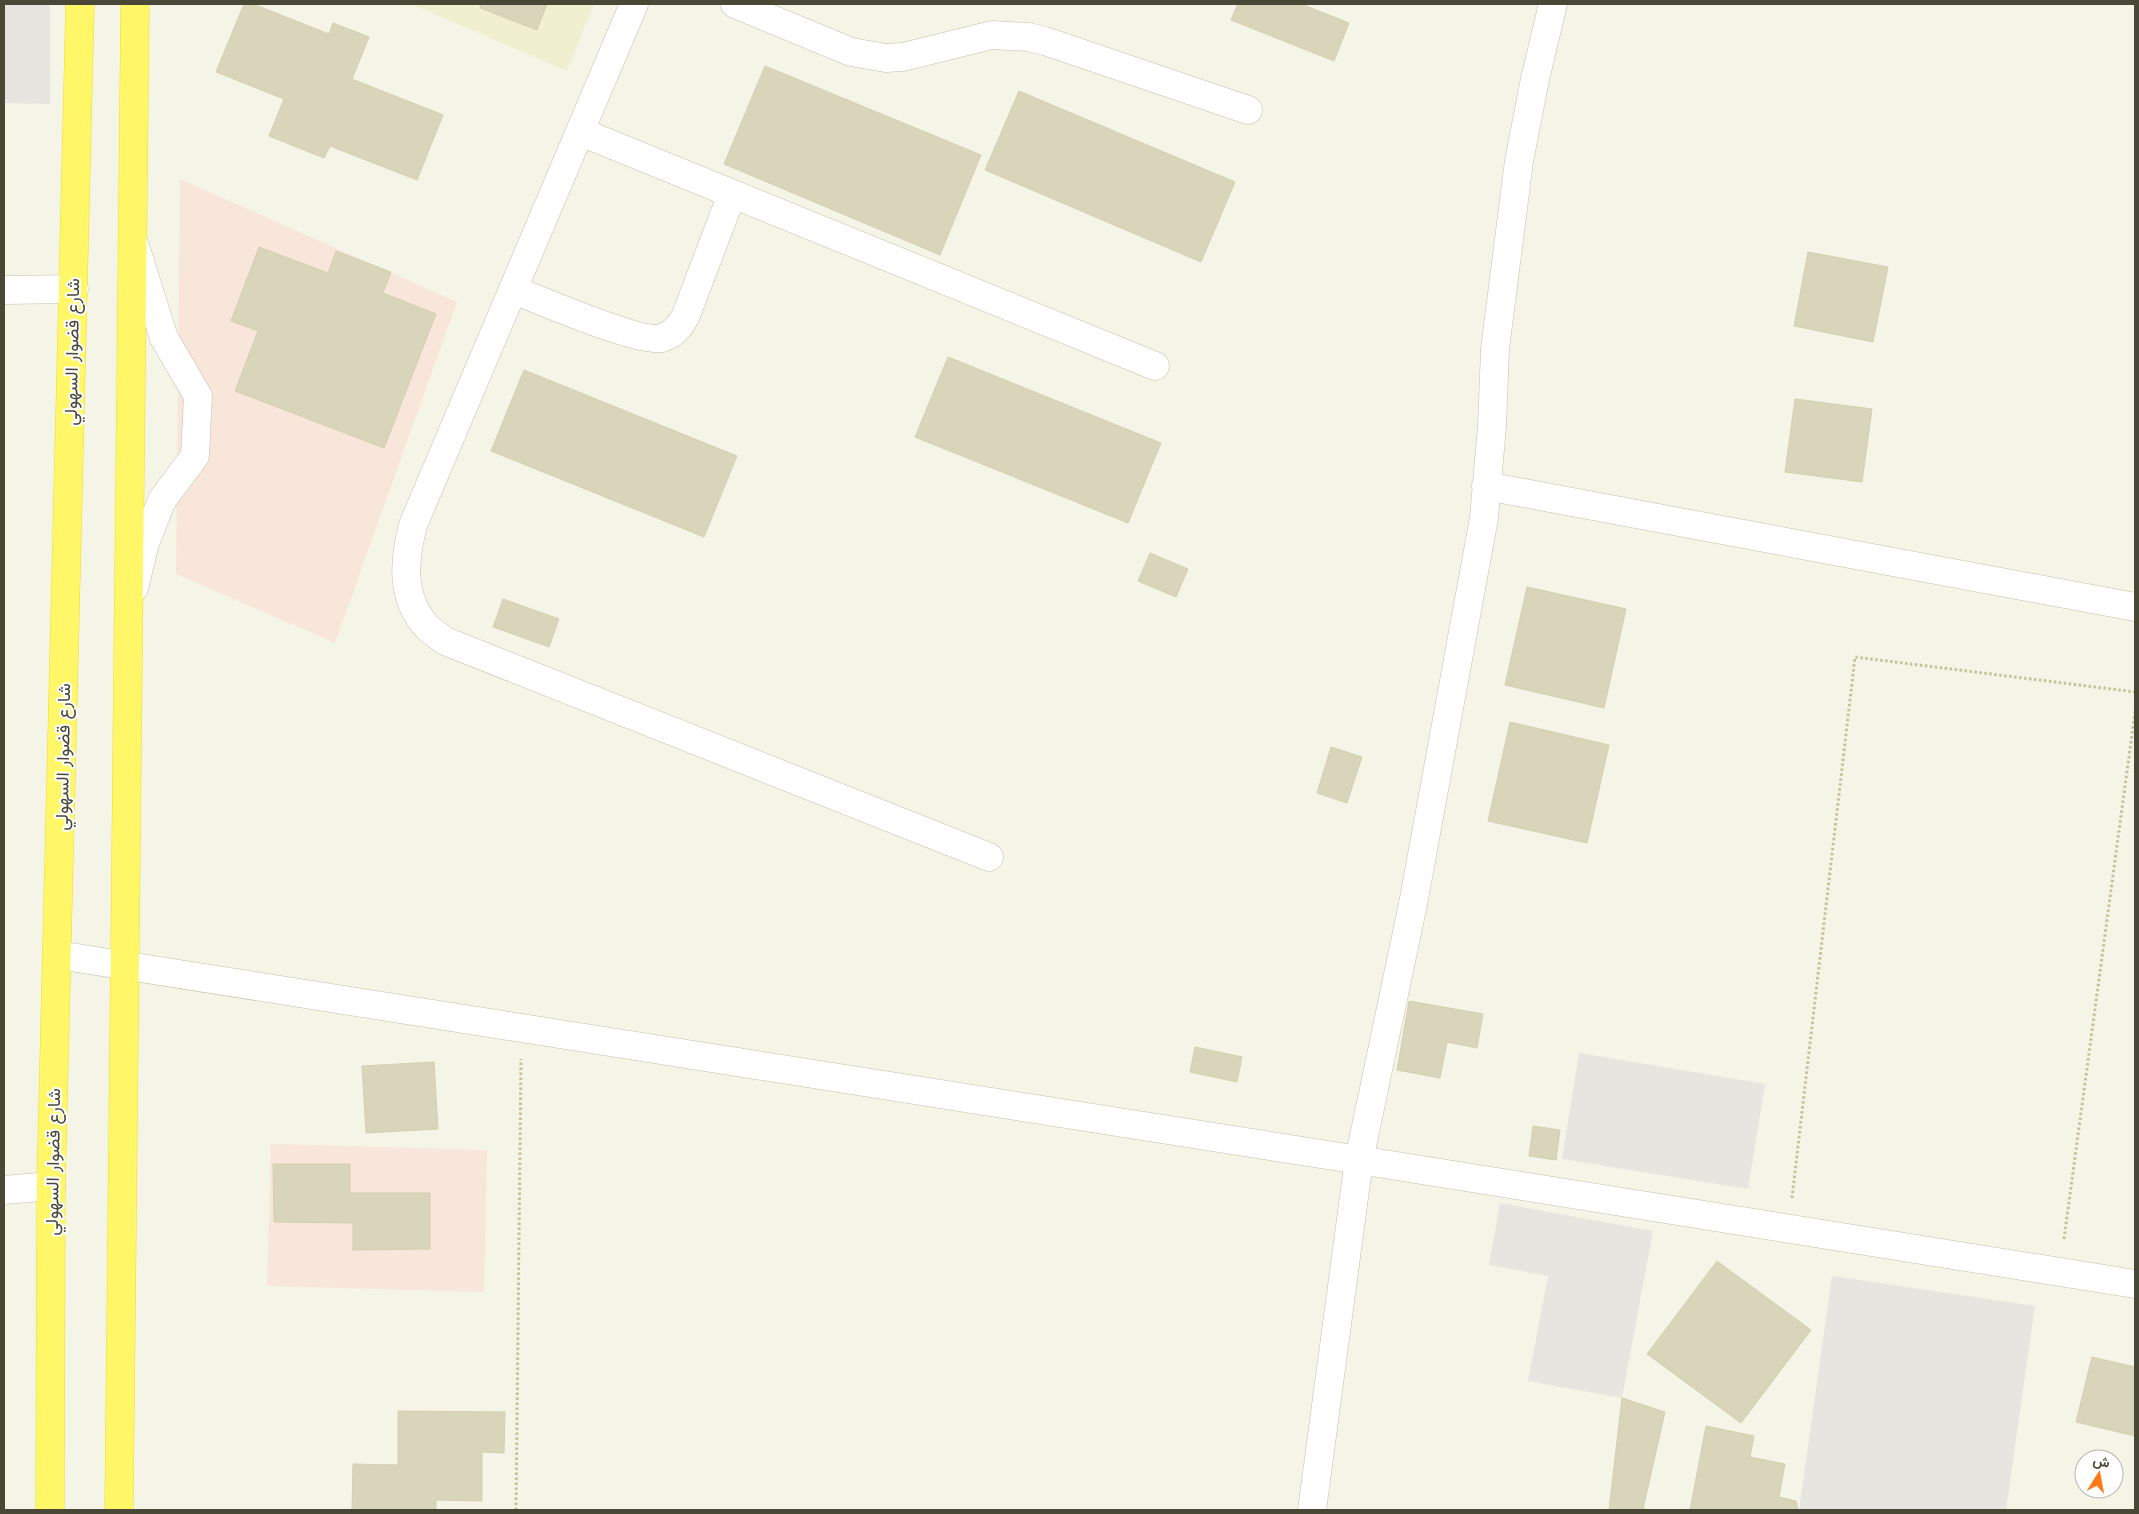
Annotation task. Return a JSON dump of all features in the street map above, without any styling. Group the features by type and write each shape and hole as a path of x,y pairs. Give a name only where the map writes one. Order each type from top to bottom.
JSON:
{"highway":[{"name":"شارع قضوار السهولي","path":"50,1510 51,1186 80,4"},
{"path":"119,1510 135,4"}],"street":[{"path":"634,4 413,524 406,550 406,578 412,603 427,627 445,641 989,857"},
{"path":"736,4 851,52 886,58 903,57 992,35 1028,37 1045,41 1248,110"},
{"path":"1312,1510 1360,1160 1413,904 1484,518 1492,426 1495,349 1519,161 1535,79 1553,4"},
{"path":"581,132 1155,366"},
{"path":"514,290 638,337 649,339 661,338 681,326 732,194"},
{"path":"130,604 145,543 162,500 195,456 198,396 164,338 133,237"},
{"path":"4,290 74,289"},
{"path":"1486,486 2135,607"},
{"path":"58,955 2135,1284"},
{"path":"4,1190 51,1186"}],"path":[{"path":"1788,1229 1855,657 2135,692"},
{"path":"2059,1272 2135,712"},
{"path":"516,1510 521,1029"}],"shaded area":[{"path":"4,4 50,4 50,104 4,103"},
{"path":"411,4 594,4 567,71"},
{"path":"180,179 457,302 335,643 176,574"},
{"path":"1579,1053 1765,1084 1748,1189 1562,1159"},
{"path":"271,1144 487,1150 484,1292 267,1286"},
{"path":"1500,1203 1653,1231 1622,1398 1528,1381 1548,1276 1489,1265"},
{"path":"1832,1276 2035,1306 2006,1510 1799,1510"}],"building":[{"path":"244,4 253,4 329,34 333,23 369,37 352,79 443,115 417,180 330,146 324,158 269,136 284,99 216,72"},
{"path":"481,4 547,4 537,30 480,8"},
{"path":"1238,4 1306,4 1306,6 1349,23 1334,61 1231,20"},
{"path":"765,66 981,155 940,255 724,164"},
{"path":"1019,91 1235,182 1201,262 985,170"},
{"path":"259,247 328,273 336,251 391,272 383,293 436,314 384,448 235,391 258,331 231,321"},
{"path":"1808,252 1888,267 1873,342 1794,326"},
{"path":"948,357 1161,443 1128,523 915,437"},
{"path":"524,370 737,456 704,537 491,451"},
{"path":"1795,399 1872,409 1862,482 1785,472"},
{"path":"1150,553 1188,569 1176,597 1138,581"},
{"path":"1527,587 1626,609 1604,708 1505,685"},
{"path":"503,599 559,619 549,647 493,627"},
{"path":"1510,722 1609,745 1587,843 1488,821"},
{"path":"1331,747 1362,757 1347,803 1317,793"},
{"path":"1409,1001 1483,1014 1477,1048 1447,1042 1440,1078 1397,1070"},
{"path":"1195,1047 1242,1057 1237,1082 1190,1072"},
{"path":"434,1062 438,1129 366,1133 362,1066"},
{"path":"1533,1126 1560,1130 1556,1160 1529,1156"},
{"path":"273,1164 350,1164 350,1193 430,1193 430,1249 353,1250 353,1223 274,1222"},
{"path":"1717,1261 1811,1330 1741,1423 1647,1354"},
{"path":"2092,1357 2135,1367 2135,1436 2076,1422"},
{"path":"1622,1398 1665,1412 1643,1509 1649,1510 1609,1510"},
{"path":"398,1411 505,1412 504,1453 482,1452 482,1501 436,1500 436,1510 352,1510 353,1464 398,1465"},
{"path":"1706,1426 1754,1436 1750,1457 1785,1464 1779,1497 1796,1501 1798,1510 1690,1510"}]}
